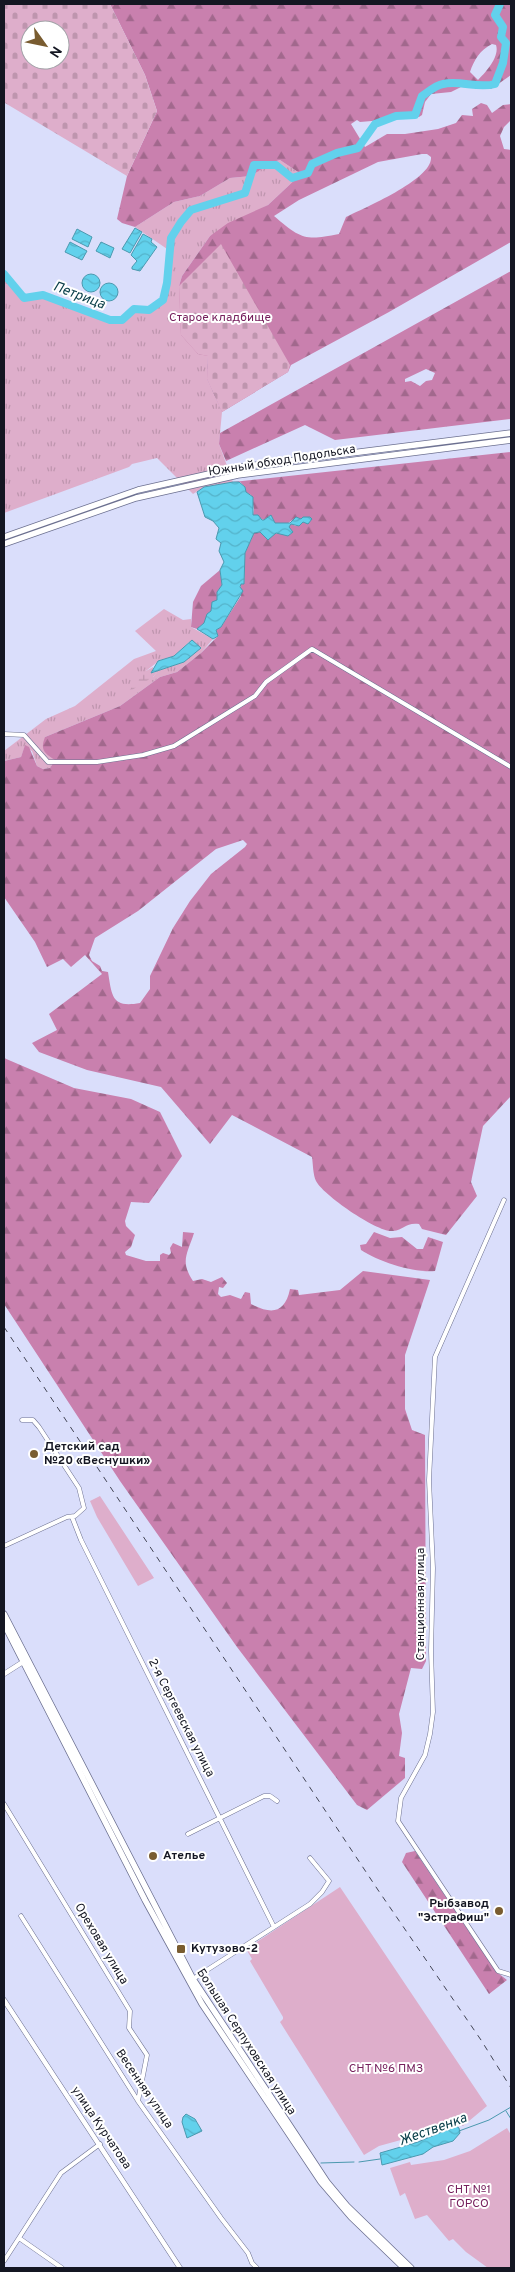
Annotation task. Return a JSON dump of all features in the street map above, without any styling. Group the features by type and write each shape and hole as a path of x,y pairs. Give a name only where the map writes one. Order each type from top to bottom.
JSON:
{"main road":[{"name":"Южный обход Подольска","path":"4,537 138,490 240,467 511,433"},
{"name":"Южный обход Подольска","path":"4,544 136,498 238,475 511,440"},
{"name":"Большая Серпуховская улица","path":"4,1614 25,1660 145,1900 202,2004 326,2189 404,2268"},
{"name":"Большая Серпуховская улица","path":"4,1624 25,1660 193,1979 327,2182 347,2206 411,2268"}],"street":[{"path":"4,734 24,734 48,762 97,762 143,755 174,746 255,696 266,682 312,649 511,767"},
{"name":"Станционная улица","path":"504,1200 435,1357 430,1480 433,1568 431,1651 433,1712 425,1756 401,1798 398,1821 498,1971 511,1975"},
{"path":"4,1546 67,1517 72,1517 84,1508 80,1488 36,1422 30,1419 22,1420"},
{"name":"2-я Сергеевская улица","path":"72,1517 81,1540 274,1927"},
{"path":"4,1674 25,1660"},
{"path":"188,1834 264,1796 270,1796 277,1800"},
{"name":"Ореховая улица","path":"4,1804 130,2011 129,2028 147,2055 138,2101"},
{"path":"193,1979 310,1904 322,1892 329,1881 310,1858"},
{"name":"Весенняя улица","path":"21,1916 138,2101 257,2268"},
{"name":"улица Курчатова","path":"4,2000 180,2268"},
{"path":"4,2261 61,2173 100,2144"},
{"path":"20,2238 62,2268"},
{"path":"247,2268 252,2263"}],"green space":[{"path":"4,4 110,4 145,75 157,111 127,176 5,103"},
{"path":"110,4 511,4 511,75 491,89 461,87 451,92 431,94 425,102 422,115 419,117 360,122 357,120 351,124 365,147 387,134 405,134 438,129 456,123 462,115 473,116 472,109 481,103 487,105 492,113 503,105 511,104 511,120 504,127 500,136 504,149 511,150 511,242 389,312 291,365 288,372 222,412 207,379 208,356 198,354 181,335 179,286 182,276 210,236 228,223 268,205 301,174 280,160 273,162 251,176 230,178 200,196 174,202 135,227 122,223 117,219 127,176 157,111 145,75","holes":["492,44 496,45 496,55 478,80 470,72 481,52","427,154 431,157 429,166 421,174 396,192 346,217 339,234 318,237 304,236 297,234 274,216 299,200 378,162"]},
{"path":"280,160 301,174 268,205 210,236 182,276 179,286 208,356 207,379 222,412 219,444 233,482 204,487 193,494 157,458 132,464 129,467 4,513 4,274 24,298 43,295 110,320 122,320 134,309 149,310 162,301 167,283 170,251 135,227 174,202 200,196 230,178 251,176 273,162"},
{"name":"Старое кладбище","path":"221,244 290,365 288,372 222,412 207,379 208,356 198,354 181,335 179,286"},
{"path":"511,271 511,419 335,440 305,425 226,461 219,444 220,433","holes":["426,369 435,373 432,380 426,381 420,386 411,381 405,382 405,379"]},
{"path":"511,452 511,1096 483,1126 471,1182 477,1196 446,1235 422,1229 419,1224 411,1224 393,1231 376,1226 339,1204 321,1187 315,1179 312,1157 232,1115 210,1144 161,1087 87,1070 39,1052 32,1043 57,1030 49,1014 102,974 85,955 71,967 63,959 47,967 35,942 4,897 4,761 21,757 25,745 29,747 37,766 43,769 50,768 55,760 44,751 45,737 120,706 160,677 177,672 201,653 218,636 216,630 221,627 241,596 241,584 244,584 245,553 254,533 260,532 264,536 279,533 291,524 296,526 303,521 306,522 310,517 303,517 301,520 296,517 287,524 275,523 269,516 264,520 253,515 254,509 251,495 245,492 245,487 240,482 233,482","holes":["243,840 247,844 211,874 190,901 173,928 150,976 150,989 140,1003 124,1004 115,999 112,994 108,972 102,971 100,966 92,961 89,955 95,938 138,911 216,849"]},
{"path":"220,570 222,585 217,592 217,600 204,623 197,629 191,627 193,602 201,586"},
{"path":"164,609 183,620 191,619 191,627 213,639 201,653 177,672 160,677 120,706 45,737 55,760 50,768 43,769 37,766 32,751 25,746 21,757 4,761 4,751 46,719 75,706 134,659 156,651 135,631","holes":["189,642 200,648 184,662 159,670 153,677 146,671 160,660 174,656"]},
{"path":"153,667 153,673 159,670 153,677 127,693 146,671"},
{"path":"4,1058 74,1088 131,1099 160,1112 182,1156 149,1203 131,1202 125,1221 126,1226 135,1235 131,1247 125,1252 126,1255 146,1261 160,1261 160,1255 163,1253 169,1255 171,1253 170,1248 173,1243 182,1247 183,1232 194,1233 186,1258 187,1268 193,1281 202,1279 211,1282 222,1277 227,1283 223,1288 219,1287 218,1294 221,1297 230,1295 241,1299 245,1292 250,1293 251,1304 265,1310 276,1310 281,1307 288,1297 290,1289 298,1290 299,1295 340,1290 363,1271 430,1280 405,1355 405,1409 412,1430 425,1435 426,1661 422,1669 411,1668 399,1714 402,1733 399,1756 405,1758 405,1778 367,1810 357,1805 237,1647 120,1481 4,1304"},
{"path":"374,1232 390,1238 402,1237 417,1249 423,1249 428,1237 443,1242 435,1271 397,1266 377,1259 361,1250 360,1245 366,1244"},
{"path":"100,1496 154,1578 138,1586 97,1517 90,1501"},
{"path":"415,1851 478,1945 498,1973 507,1980 489,1994 402,1862 406,1853"},
{"name":"СНТ №6 ПМЗ","path":"340,1887 487,2106 463,2126 459,2124 379,2146 364,2155 280,2022 283,2017 250,1961 252,1959 246,1949"},
{"name":"СНТ №1 ГОРСО","path":"507,2128 511,2135 511,2268 488,2268 466,2252 453,2239 449,2241 427,2215 415,2219 405,2193 400,2196 390,2168 410,2162 411,2165 444,2160 470,2151"}],"water":[{"path":"135,228 142,232 130,253 122,249"},
{"path":"77,229 92,237 88,247 72,239"},
{"path":"143,234 152,239 151,242 157,247 140,271 132,269 137,261 131,255"},
{"path":"70,242 87,251 82,260 65,252"},
{"path":"101,242 114,248 110,258 96,251"},
{"path":"91,274 97,277 100,283 97,289 91,292 85,289 82,283 85,277"},
{"path":"109,283 115,286 118,292 115,298 109,301 103,298 100,292 103,286"},
{"path":"239,482 245,487 246,492 253,497 253,515 258,515 262,520 271,515 275,523 290,523 296,517 301,519 303,517 310,517 312,519 308,524 303,522 299,526 291,524 289,527 293,532 288,536 276,533 268,540 260,532 254,533 245,553 244,584 241,584 240,587 243,591 221,627 216,630 218,636 213,639 197,629 204,623 207,614 211,611 212,602 217,600 217,592 222,585 220,570 224,562 219,551 221,543 216,539 219,528 213,521 205,517 197,492 204,487"},
{"path":"192,640 201,648 184,662 151,673 158,661 174,656"},
{"path":"186,2114 195,2119 202,2131 187,2138 182,2122"},
{"path":"456,2126 459,2128 460,2133 453,2141 433,2147 423,2154 382,2165 380,2153 418,2142"}],"waterway":[{"name":"Петрица","path":"4,274 24,298 43,295 110,320 122,320 134,309 149,310 163,300 167,283 171,238 181,222 191,210 245,193 254,165 276,165 292,178 308,173 312,164 337,153 358,148 375,124 396,116 415,115 422,96 438,86 449,83 482,86 495,84 503,63 506,43 501,37 503,27 495,15 500,4"},
{"name":"Жественка","path":"459,2131 489,2120 511,2107"},
{"path":"506,2111 511,2119"},
{"name":"Жественка","path":"359,2162 380,2159"},
{"name":"Жественка","path":"321,2163 354,2162"}],"railway":[{"path":"4,1327 378,1890 481,2040 511,2088"}],"place":[{"name":"Детский сад №20 «Веснушки»","path":"34,1454"},
{"name":"Ателье","path":"153,1856"},
{"name":"Рыбзавод \"ЭстраФиш\"","path":"499,1911"},
{"name":"Кутузово-2","path":"181,1949"}]}
